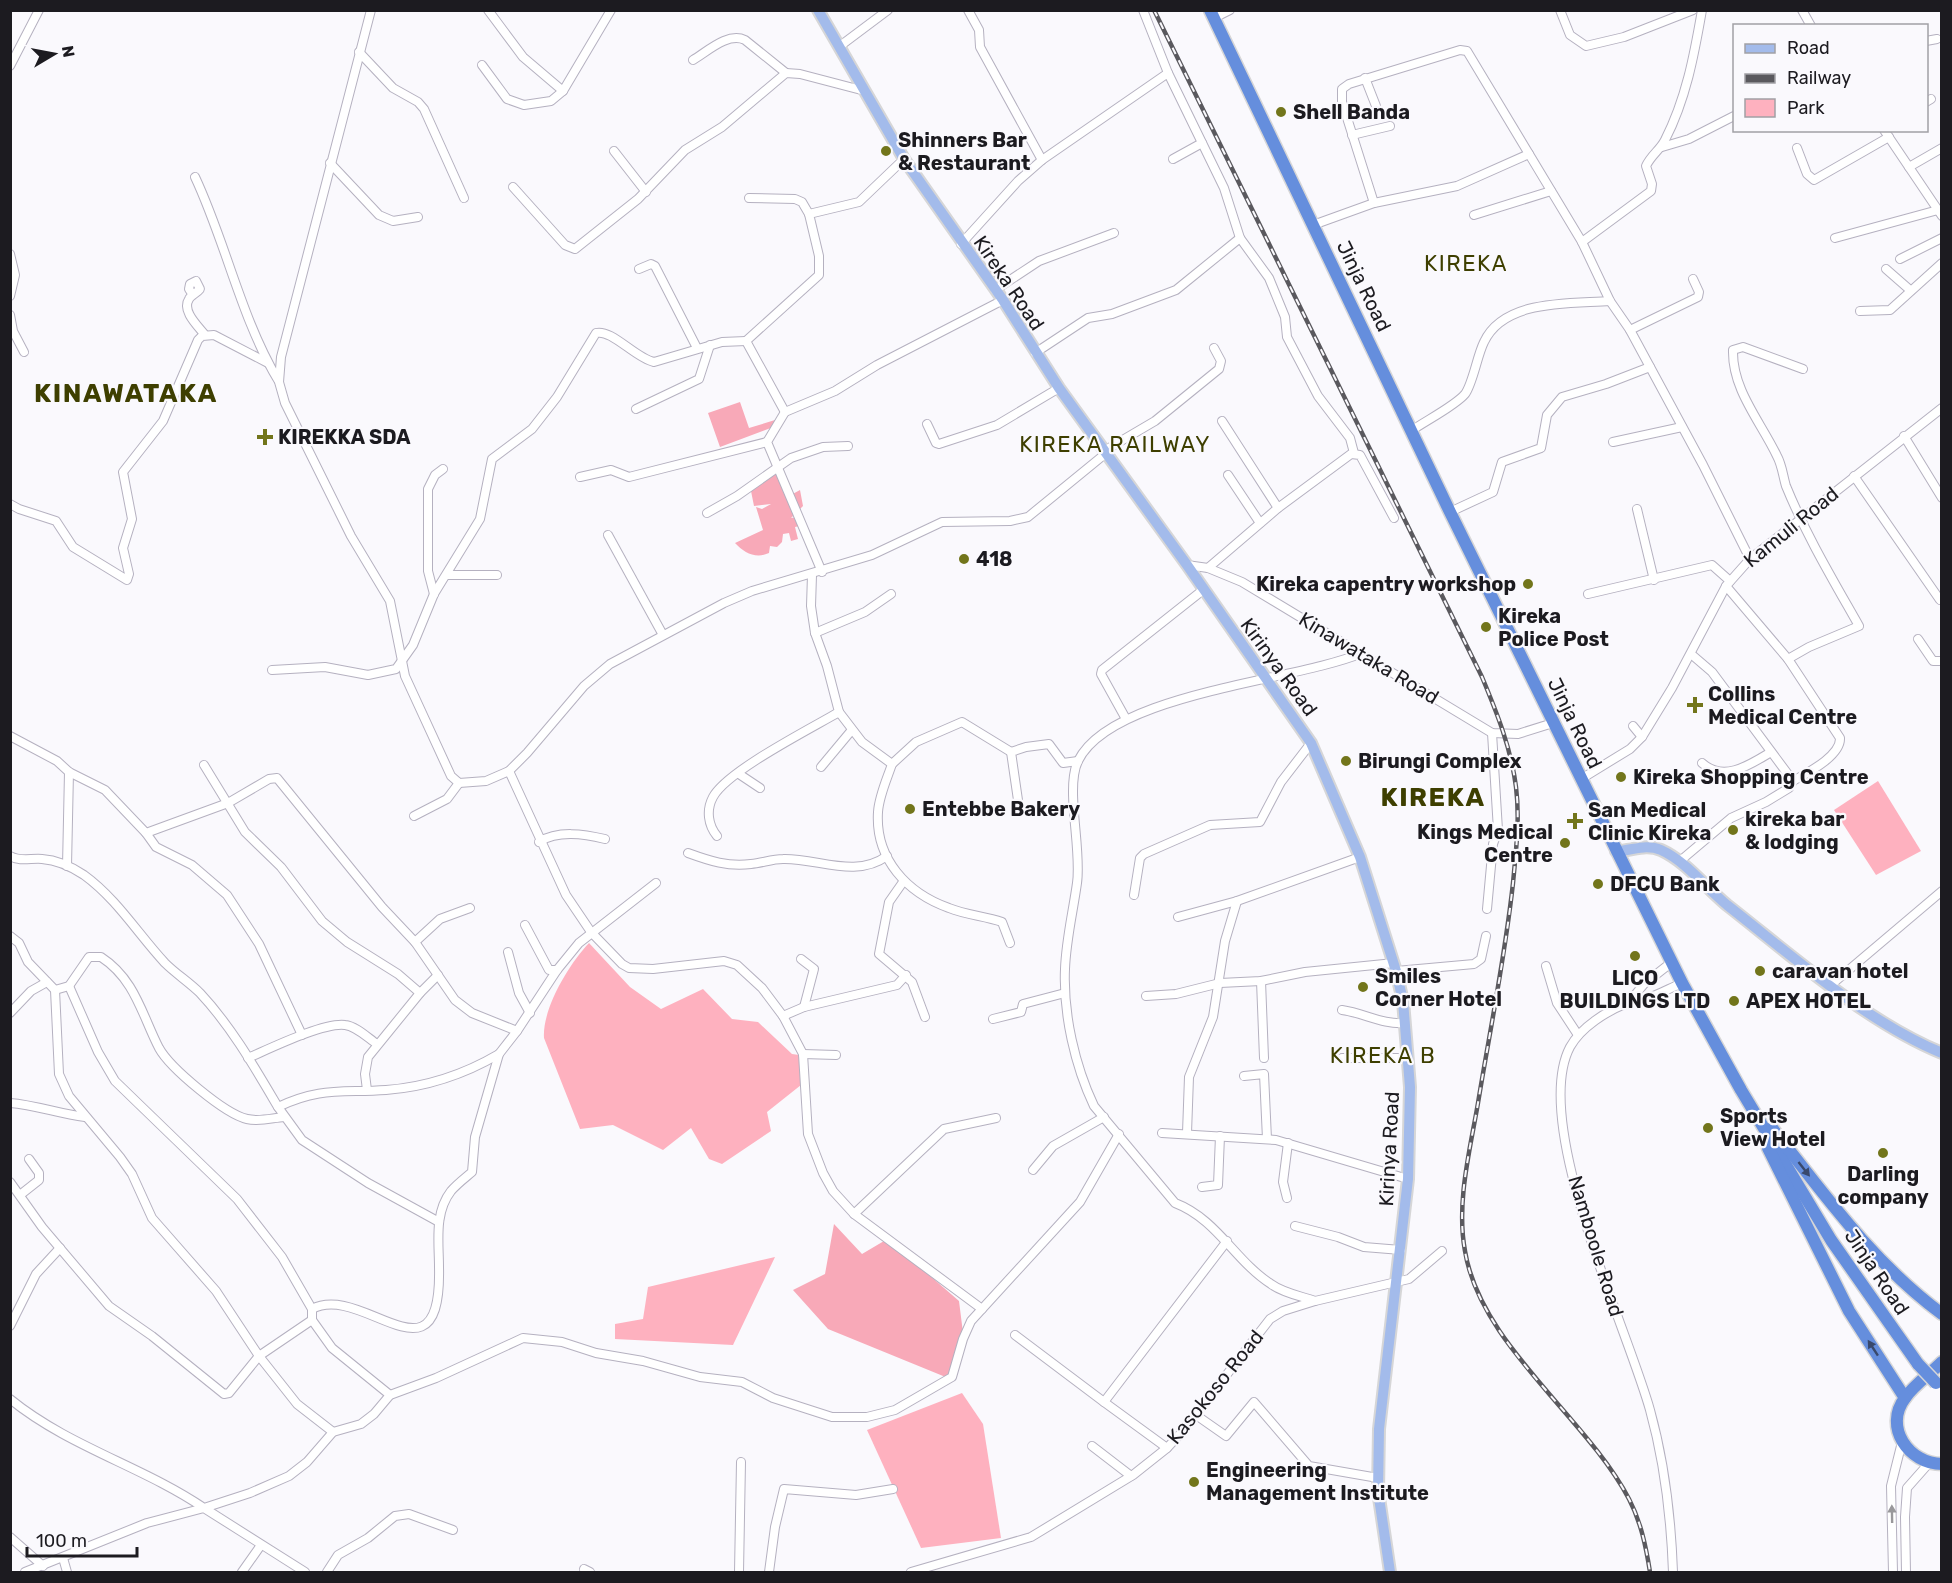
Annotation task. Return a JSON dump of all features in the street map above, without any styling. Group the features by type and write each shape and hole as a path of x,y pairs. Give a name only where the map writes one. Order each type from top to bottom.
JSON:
{"highway":[{"name":"Jinja Road","path":"1212,14 1450,512 1682,983 1741,1090 1831,1240 1918,1364 1939,1386"},
{"path":"1741,1090 1871,1251 1906,1287 1941,1314"},
{"path":"1741,1090 1837,1289 1905,1398"},
{"path":"1936,1463 1911,1454 1902,1442 1897,1425 1897,1414 1905,1398 1941,1362"}],"main road":[{"name":"Kireka Road","path":"818,10 904,159 961,244 1003,300 1035,353 1104,453 1187,565"},
{"name":"Kirinya Road","path":"1187,565 1263,678 1311,743 1360,857 1395,967 1405,1023 1411,1119 1398,1282 1380,1401 1378,1478 1381,1522 1390,1572"},
{"path":"1616,851 1649,846 1680,861 1728,906 1831,985 1882,1020 1941,1053"}],"street":[{"path":"10,66 39,10"},
{"path":"279,382 281,357 370,10"},
{"path":"488,10 523,57 563,91"},
{"path":"482,65 501,93 515,103 534,105 544,103 558,97 563,91 611,10"},
{"path":"840,46 888,10"},
{"path":"968,10 979,30 980,47 1042,160"},
{"path":"1143,10 1168,73 1224,188 1240,238 1269,278 1285,317 1287,337 1318,396 1350,438 1354,453"},
{"path":"1212,14 1230,10"},
{"path":"1560,10 1570,35 1586,46 1624,37 1694,10"},
{"path":"1662,147 1684,97 1702,10"},
{"path":"1802,10 1810,24"},
{"path":"693,60 727,39 737,37 745,40 786,74"},
{"path":"1928,41 1937,39"},
{"path":"1374,203 1340,94 1344,86 1452,52 1467,51 1582,242 1610,300 1630,330 1750,559"},
{"path":"359,52 393,88 418,102 424,109 464,198"},
{"path":"961,244 1018,181 1042,160 1168,73"},
{"path":"513,187 572,249 580,246 646,192 685,150 722,127 786,74 800,74 865,91"},
{"path":"1365,78 1376,106"},
{"path":"1582,242 1651,191 1652,184 1646,166 1652,155 1662,147 1689,139 1733,117"},
{"path":"1352,135 1390,126"},
{"path":"1797,148 1807,174 1814,180 1887,133 1940,213 1835,238"},
{"path":"1173,159 1202,143"},
{"path":"1909,167 1941,148"},
{"path":"614,151 646,192"},
{"path":"1312,225 1374,203 1450,189 1529,154"},
{"path":"809,214 860,202 904,159"},
{"path":"330,163 379,215 393,221 418,218"},
{"path":"195,177 218,227 257,340 279,382 285,403 341,517 390,601 401,664 417,705 451,776 459,783 486,781 509,771 595,676 610,664 741,595 879,553 942,522 1010,521 1028,517 1104,453 1154,422 1219,369 1221,361 1214,348"},
{"path":"1474,215 1551,191"},
{"path":"272,670 325,667 368,675 388,673 401,664 418,635 434,594 480,519 492,459 532,429 557,397 596,333 604,332 644,359 654,362 710,345 746,341 819,275 819,256 809,214 802,202 795,199 749,198"},
{"path":"995,290 1039,261 1114,233"},
{"path":"1035,353 1088,318 1112,314 1176,290 1240,238"},
{"path":"1900,259 1941,238"},
{"path":"10,254 15,275 10,296"},
{"path":"1860,311 1890,310 1941,263"},
{"path":"639,269 648,264 655,266 697,348"},
{"path":"1886,269 1910,290"},
{"path":"1630,330 1698,297 1699,292 1693,279"},
{"path":"193,295 188,300 188,310 206,335"},
{"path":"767,442 785,412 835,391 877,365 1003,300"},
{"path":"1411,431 1464,395 1485,339 1507,316 1550,307 1610,300"},
{"path":"10,315 13,331 24,351"},
{"path":"10,504 56,521 72,547 127,580 129,574 123,549 132,519 123,472 129,461 163,421 198,340 206,335 214,335 268,363"},
{"path":"746,341 785,412"},
{"path":"636,410 699,379 710,345"},
{"path":"1788,658 1809,646 1859,627 1814,547 1786,486 1779,459 1747,403 1733,350 1743,346 1803,369"},
{"path":"1450,512 1493,492 1500,465 1506,458 1541,448 1547,415 1562,398 1650,367"},
{"path":"927,424 936,443 939,444 997,424 1059,388"},
{"name":"Kamuli Road","path":"1581,779 1630,749 1642,737 1691,654 1728,583 1750,559 1941,408"},
{"path":"1222,421 1278,508"},
{"path":"1613,442 1682,427"},
{"path":"1904,436 1941,498"},
{"path":"580,477 611,470 629,477 731,452 760,441 767,442"},
{"path":"767,442 822,572"},
{"path":"707,513 802,453 824,447 849,446"},
{"path":"1208,568 1278,508 1354,453"},
{"path":"1354,453 1360,455 1394,518"},
{"path":"434,594 428,571 428,489 435,475 443,469"},
{"path":"1227,475 1260,523"},
{"path":"1854,476 1940,600"},
{"path":"1637,509 1654,580"},
{"path":"608,535 663,635"},
{"name":"Kinawataka Road","path":"1187,565 1208,568 1242,582 1492,733"},
{"path":"1588,594 1712,565 1788,658 1840,742 1833,754 1793,781 1789,788 1766,802 1731,818 1680,861"},
{"path":"448,574 497,575"},
{"path":"812,575 811,606 814,633 827,666 838,712 851,731 892,764"},
{"path":"1126,719 1101,674 1102,670 1203,590"},
{"path":"814,633 865,612 891,594"},
{"path":"1918,639 1933,661 1941,661"},
{"path":"1314,1301 1270,1284 1199,1216 1176,1203 1144,1169 1119,1134 1094,1106 1075,1048 1065,993 1066,949 1080,858 1074,800 1078,761 1095,741 1126,719 1206,693 1263,678 1337,663 1362,653"},
{"path":"1691,654 1712,672 1793,781"},
{"path":"717,836 709,822 711,801 717,792 758,759 838,712"},
{"path":"1010,943 1002,922 948,908 903,882 887,856 880,836 878,810 892,764 916,742 962,722 1011,753 1043,744 1052,746 1063,763 1078,761"},
{"path":"1487,909 1493,844 1498,830 1492,733 1518,734 1553,723"},
{"path":"1633,726 1642,737"},
{"path":"821,766 851,731"},
{"path":"10,736 57,761 69,771 114,797 156,847 192,865 227,895 259,944 302,1035"},
{"path":"1134,895 1140,858 1144,854 1210,825 1260,822 1281,782 1311,743"},
{"path":"1702,763 1724,773 1732,772 1772,752"},
{"path":"1011,753 1019,807"},
{"path":"204,765 250,838 281,867 322,921 347,942 398,974 420,993"},
{"path":"67,866 69,771"},
{"path":"509,771 539,842 566,896 591,932 629,968 652,969 717,961 737,965 762,988 783,1016 803,1054 808,1134 833,1191 854,1214 982,1309"},
{"path":"738,774 760,788"},
{"path":"146,834 228,803 269,779 278,778 378,902 415,942 463,1008 517,1030"},
{"path":"414,816 447,799 459,783"},
{"path":"539,842 558,834 588,835 605,839"},
{"path":"688,853 720,864 751,864 783,859 838,868 871,863 887,856"},
{"path":"10,856 20,859 45,859 67,866 84,875 126,914 166,963 215,1010 284,1117 302,1140 368,1183 439,1222"},
{"path":"1178,917 1236,901 1360,857"},
{"path":"903,882 889,902 879,950 883,958 906,975 916,988 925,1017"},
{"path":"312,1309 317,1306 338,1306 413,1328 427,1326 437,1306 440,1277 439,1222 452,1191 471,1172 475,1137 499,1054 530,1013 557,970 591,932 656,883"},
{"path":"1831,985 1941,891"},
{"path":"1187,1133 1189,1077 1213,1017 1225,941 1236,901"},
{"path":"415,942 440,919 470,908"},
{"path":"525,925 547,969 550,972 557,970"},
{"path":"10,936 19,943 25,958 55,990 59,1074 69,1096 128,1168 152,1218 216,1291 259,1356 297,1404 333,1432"},
{"path":"1146,996 1176,994 1220,983 1261,981 1305,972 1474,964 1481,959 1486,936"},
{"path":"508,952 519,993 530,1013"},
{"path":"55,990 69,986 89,957 101,957 134,991 158,1046 171,1064 240,1117 257,1120 284,1117"},
{"path":"801,959 814,969 804,1007"},
{"path":"1630,1002 1644,984 1672,962"},
{"path":"1546,966 1557,1004 1578,1035"},
{"path":"367,1090 365,1066 377,1044 438,975"},
{"path":"783,1016 804,1007 897,985 906,975"},
{"path":"1261,981 1264,1058"},
{"path":"10,1013 32,991 47,982"},
{"name":"Namboole Road","path":"1673,1572 1667,1488 1657,1435 1593,1249 1568,1148 1562,1109 1562,1073 1570,1047 1578,1035 1595,1021 1630,1002 1642,1000 1682,983"},
{"path":"69,986 98,1052 115,1081 219,1180 252,1216 282,1257 312,1309 312,1320 339,1354 390,1395"},
{"path":"993,1019 1016,1015 1021,1012 1023,1004 1065,993"},
{"path":"1342,1010 1359,1012 1389,1023 1405,1023"},
{"path":"248,1058 302,1035 344,1024 377,1044"},
{"path":"278,1107 318,1092 367,1090 432,1082 470,1070 499,1054"},
{"path":"803,1054 836,1055"},
{"path":"1342,1058 1408,1058"},
{"path":"1244,1076 1264,1074 1267,1139"},
{"path":"10,1103 31,1104 56,1113 85,1117"},
{"path":"1033,1170 1053,1146 1104,1117"},
{"path":"854,1214 944,1129 996,1118"},
{"path":"1162,1133 1267,1139 1288,1143 1408,1179"},
{"path":"25,1572 147,1523 250,1493 289,1476 307,1462 333,1432 368,1419 390,1395 436,1378 523,1338 539,1338 596,1353 643,1360 700,1377 742,1382 773,1398 832,1417 867,1417 895,1410 948,1381 956,1370 963,1339 971,1321 1080,1202 1119,1134"},
{"path":"1202,1187 1218,1185 1220,1136"},
{"path":"1287,1198 1283,1182 1288,1143"},
{"path":"20,1195 39,1180 39,1173 29,1159"},
{"path":"10,1182 60,1248 109,1306 224,1394 229,1394 259,1356 312,1320"},
{"path":"1294,1226 1330,1234 1364,1247 1401,1250"},
{"path":"1104,1402 1227,1241"},
{"path":"10,1326 36,1274 60,1248"},
{"name":"Kasokoso Road","path":"911,1572 1031,1537 1131,1476 1167,1448 1196,1415 1270,1319 1283,1311 1314,1301 1414,1277 1442,1251"},
{"path":"1016,1335 1167,1448"},
{"path":"10,1399 65,1437 147,1476 204,1508 305,1572"},
{"path":"1196,1415 1226,1436 1254,1402 1309,1466 1378,1478"},
{"path":"1893,1572 1891,1486 1902,1442"},
{"path":"1092,1446 1131,1476"},
{"path":"739,1572 741,1462"},
{"path":"1906,1572 1905,1517 1908,1488 1936,1463"},
{"path":"769,1572 775,1527 784,1489 856,1495 893,1489"},
{"path":"327,1572 338,1555 368,1538 395,1516 409,1514 453,1530"},
{"path":"10,1537 43,1566"},
{"path":"242,1572 261,1545"},
{"path":"63,1558 68,1572"}],"green space":[{"path":"1878,781 1921,851 1876,875 1834,810"},
{"path":"589,943 630,987 661,1009 703,989 732,1019 758,1022 792,1054 799,1055 801,1085 767,1112 771,1131 722,1164 709,1159 691,1128 663,1150 613,1125 580,1129 544,1038 547,1014 558,988 573,963"},
{"path":"775,1257 733,1345 615,1339 615,1324 643,1319 648,1287"},
{"path":"962,1393 983,1424 1001,1538 921,1548 867,1430"}],"shaded area":[{"path":"740,402 749,428 775,420 776,426 720,447 708,413"},
{"path":"774,471 789,496 800,490 803,506 791,518 803,516 804,525 795,527 798,539 791,541 789,533 783,534 782,542 777,547 770,546 769,553 750,554 735,543 763,530 756,507 762,509 771,504 754,506 750,486"},
{"path":"834,1224 862,1254 884,1241 906,1255 959,1301 963,1333 948,1378 828,1329 793,1290 825,1274"}],"railway":[{"path":"1154,10 1482,677 1503,731 1516,787 1518,811 1516,847 1502,966 1465,1177 1462,1214 1465,1251 1475,1285 1491,1317 1512,1349 1587,1439 1629,1499 1637,1517 1650,1572"}],"place":[{"name":"Shell Banda","path":"1281,112"},
{"name":"Shinners Bar & Restaurant","path":"886,151"},
{"name":"KIREKKA SDA","path":"265,437"},
{"name":"418","path":"964,559"},
{"name":"Kireka capentry workshop","path":"1528,584"},
{"name":"Kireka Police Post","path":"1486,627"},
{"name":"Collins Medical Centre","path":"1695,705"},
{"name":"Birungi Complex","path":"1346,761"},
{"name":"Kireka Shopping Centre","path":"1621,777"},
{"name":"Entebbe Bakery","path":"910,809"},
{"name":"San Medical Clinic Kireka","path":"1575,821"},
{"name":"kireka bar & lodging","path":"1733,830"},
{"name":"Kings Medical Centre","path":"1565,843"},
{"name":"DFCU Bank","path":"1598,884"},
{"name":"LICO BUILDINGS LTD","path":"1635,956"},
{"name":"caravan hotel","path":"1760,971"},
{"name":"Smiles Corner Hotel","path":"1363,987"},
{"name":"APEX HOTEL","path":"1734,1001"},
{"name":"Sports View Hotel","path":"1708,1128"},
{"name":"Darling company","path":"1883,1153"},
{"name":"Engineering Management Institute","path":"1194,1482"}],"district":[{"name":"KIREKA","path":"1466,263"},
{"name":"KINAWATAKA","path":"126,393"},
{"name":"KIREKA RAILWAY","path":"1115,444"},
{"name":"KIREKA","path":"1433,797"},
{"name":"KIREKA B","path":"1383,1055"}]}
